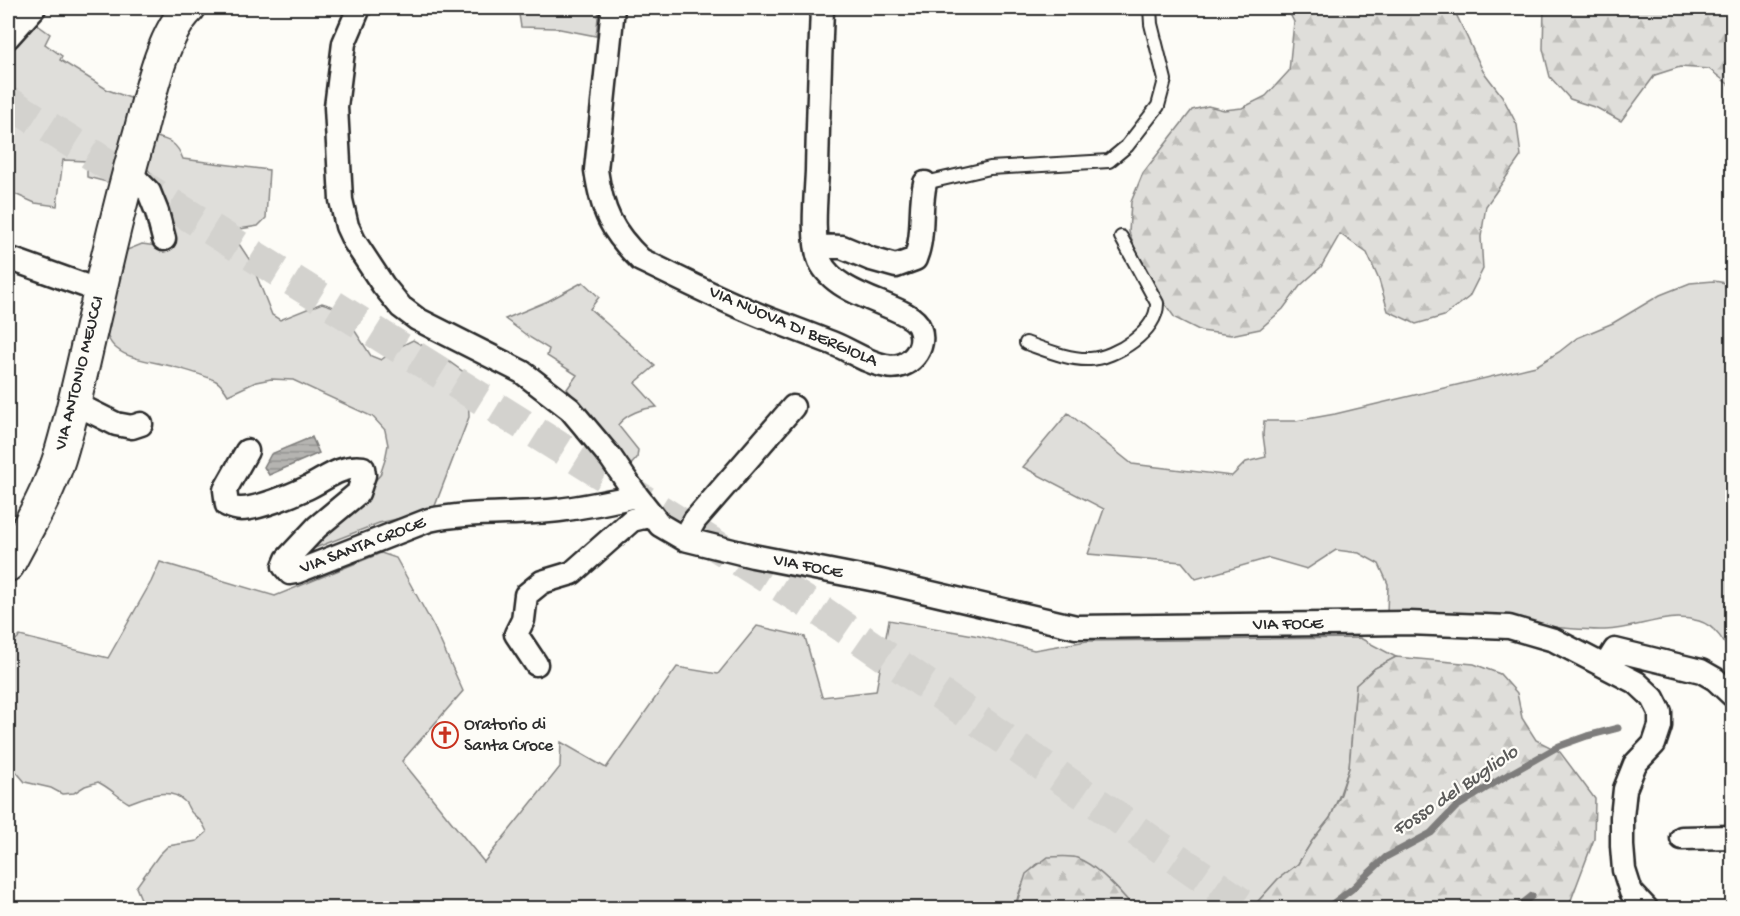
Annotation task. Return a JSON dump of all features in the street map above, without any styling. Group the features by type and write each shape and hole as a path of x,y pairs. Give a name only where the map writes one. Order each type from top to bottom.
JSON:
{"street":[{"path":"8,37 34,8"},
{"name":"VIA ANTONIO MEUCCI","path":"8,565 46,491 59,460 129,172 163,53 174,30 189,8"},
{"path":"358,8 344,43 336,107 341,200 347,226 354,241 383,285 401,307 417,319 522,372 570,409 611,458 660,525 684,539 695,520 793,407"},
{"name":"VIA NUOVA DI BERGIOLA","path":"613,8 596,170 599,195 615,232 625,245 641,260 767,319 835,344 878,364 897,367 914,358 919,350 922,340 917,321 856,293 838,282 820,261 816,211 822,8"},
{"path":"129,172 149,192 164,239"},
{"path":"817,246 842,247 896,266 915,259 920,248 922,196 925,183"},
{"path":"8,258 100,291"},
{"path":"74,403 116,424 132,427 141,424"},
{"name":"VIA SANTA CROCE","path":"247,451 225,490 227,505 239,509 261,505 307,488 335,471 363,468 364,475 357,494 317,527 286,558 284,566 290,573 429,520 446,516 558,510 637,496"},
{"path":"536,664 516,634 523,620 526,595 542,582 572,573 632,520 652,514"},
{"name":"VIA FOCE","path":"684,539 753,556 953,597 1076,627 1408,623 1509,627 1554,640 1636,683 1653,698 1660,712 1660,726 1654,744 1635,764 1625,789 1622,817 1624,870 1631,892 1646,909"},
{"path":"1605,666 1615,650 1701,670 1732,695"},
{"path":"1682,838 1732,837"}],"lane":[{"path":"925,183 990,168 1109,161 1127,146 1158,106 1165,80 1151,24 1150,8"},
{"path":"1026,343 1059,354 1090,359 1109,354 1144,333 1154,321 1157,303 1120,237"}],"green space":[{"path":"518,8 599,8 596,36 555,28 521,27"},
{"path":"1287,8 1450,8 1456,14 1483,71 1502,96 1517,125 1521,156 1486,206 1481,237 1483,269 1469,297 1444,316 1416,324 1388,311 1379,280 1367,253 1340,234 1321,267 1300,286 1283,309 1260,329 1231,335 1201,331 1175,318 1157,293 1140,262 1129,232 1131,202 1143,173 1192,110 1208,106 1224,110 1242,108 1266,96 1289,71 1294,22"},
{"path":"1544,8 1732,8 1732,87 1709,69 1680,67 1655,75 1621,121 1597,108 1570,99 1550,77 1543,49"},
{"path":"32,21 50,34 45,44 62,56 60,60 108,90 133,99 111,183 87,177 87,161 63,160 57,206 35,203 8,191 8,46"},
{"path":"153,136 172,143 183,159 269,170 266,218 258,226 240,229 239,244 251,262 272,315 280,320 322,303 334,307 346,317 371,356 381,360 413,340 472,378 468,389 469,417 433,511 379,523 315,548 307,547 359,499 380,475 388,445 385,430 373,417 293,380 271,379 256,382 228,395 216,381 194,372 141,360 114,347 106,329 117,277 127,250 142,244 157,246 173,244 171,213 156,179 141,162"},
{"path":"1714,281 1732,284 1732,657 1715,631 1705,623 1687,618 1664,619 1617,629 1594,630 1387,613 1388,584 1379,564 1359,553 1336,550 1307,569 1269,558 1196,579 1182,562 1088,554 1104,509 1023,467 1068,413 1132,464 1232,476 1246,462 1266,457 1264,421 1296,421 1335,414 1536,366 1577,338 1613,323 1660,295 1690,283"},
{"path":"583,282 599,297 590,309 655,366 635,383 657,407 635,412 618,425 638,450 637,458 628,468 567,389 577,375 547,356 549,349 505,319 548,301"},
{"path":"381,553 396,558 434,627 463,691 402,761 484,862 560,767 561,742 606,768 677,667 718,674 757,626 805,637 822,697 876,691 889,620 979,636 1034,650 1087,641 1360,638 1396,657 1375,668 1356,685 1349,768 1330,818 1298,864 1278,879 1252,908 1134,908 1102,874 1076,858 1067,857 1050,858 1034,867 1024,881 1015,908 147,908 136,887 159,855 168,846 197,841 207,832 185,802 172,794 165,793 129,803 98,782 74,793 62,794 51,788 25,782 8,762 8,647 20,636 108,658 160,562 275,596"},
{"path":"1396,657 1474,664 1500,674 1517,693 1522,718 1536,740 1560,752 1595,799 1594,839 1568,908 1252,908 1278,879 1298,864 1330,818 1349,768 1356,685 1375,668"},
{"path":"1048,857 1070,857 1085,862 1108,880 1134,908 1015,908 1026,874"}],"shaded area":[{"path":"312,437 319,453 269,475 264,467 271,454"}],"waterway":[{"name":"Fosso del Bugliolo","path":"1327,908 1352,889 1386,857 1431,833 1456,807 1504,777 1559,746 1618,728"},
{"name":"Fosso del Bugliolo","path":"1517,908 1532,896"}],"tunnel":[{"path":"8,102 822,612 1248,908"}],"place":[{"name":"Oratorio di Santa Croce","path":"445,735"}]}
